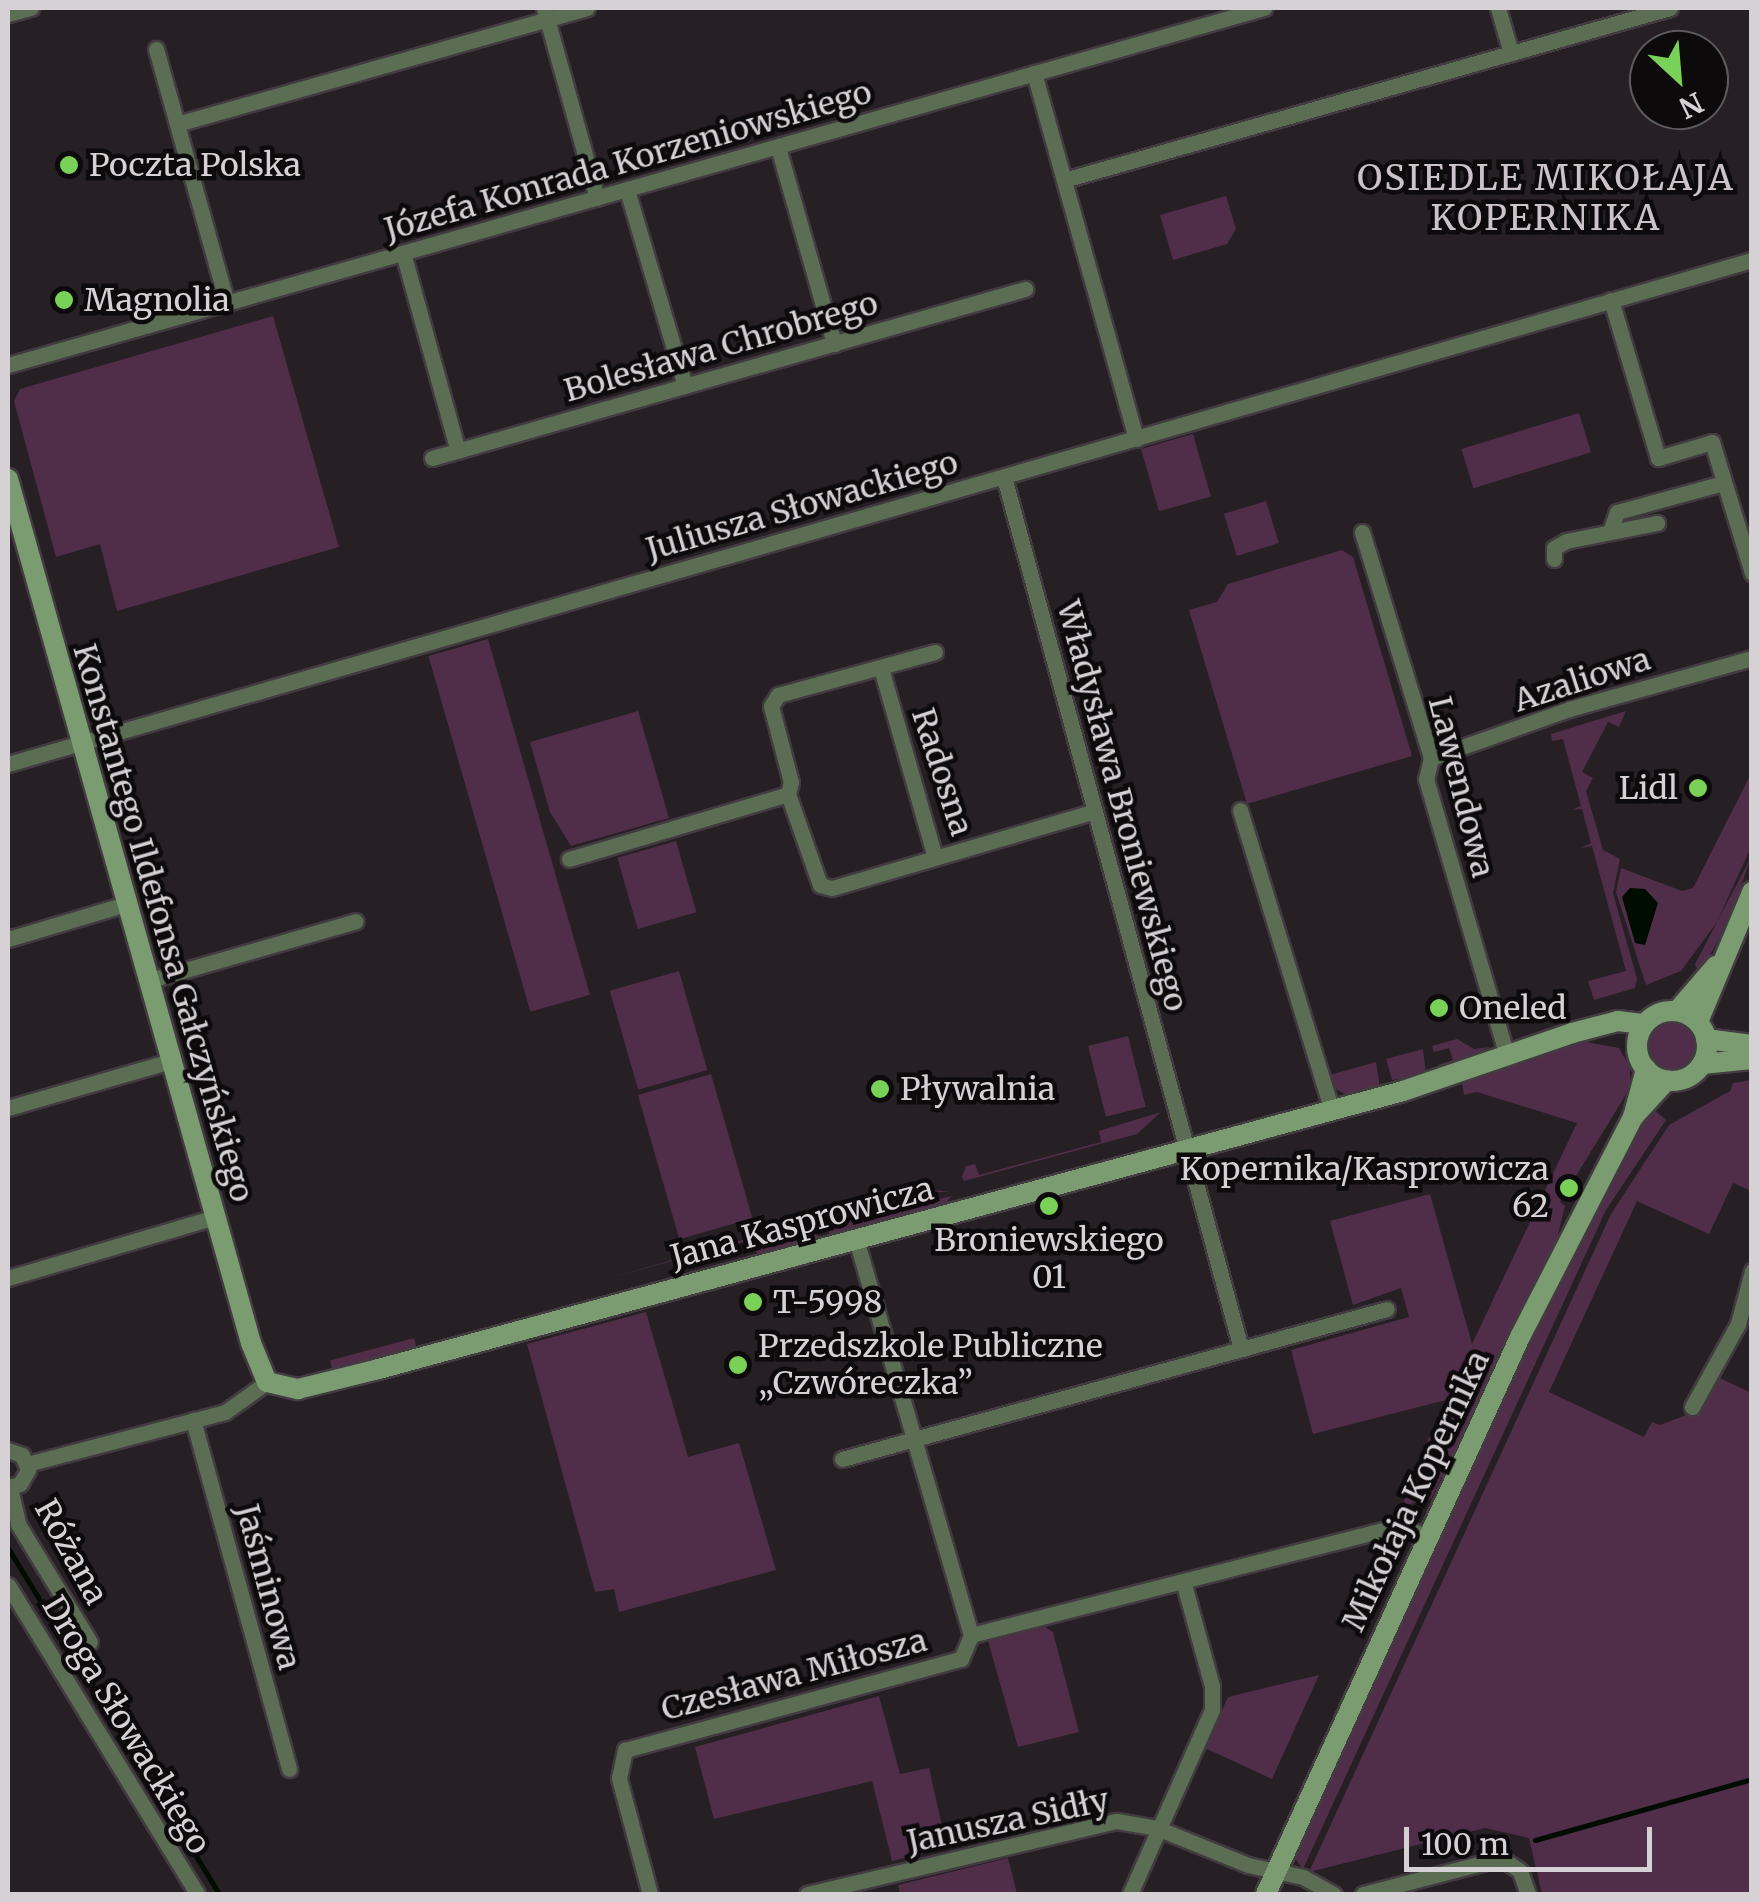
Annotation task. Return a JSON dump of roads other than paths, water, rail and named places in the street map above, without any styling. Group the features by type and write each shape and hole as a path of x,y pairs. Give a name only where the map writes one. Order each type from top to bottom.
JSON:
{"street":[{"path":"8,14 31,8"},
{"path":"176,124 545,13 587,8"},
{"name":"Józefa Konrada Korzeniowskiego","path":"8,366 1034,74 1237,11 1264,8"},
{"path":"1498,8 1511,53"},
{"path":"1064,180 1670,8"},
{"path":"545,13 597,198"},
{"path":"156,50 227,304"},
{"path":"1034,74 1136,438"},
{"path":"778,147 834,344"},
{"path":"627,190 685,386"},
{"path":"403,253 458,451"},
{"name":"Juliusza Słowackiego","path":"8,764 1752,260"},
{"name":"Bolesława Chrobrego","path":"432,458 1025,290"},
{"path":"1611,300 1658,458 1712,442 1752,573"},
{"name":"Władysława Broniewskiego","path":"1004,477 1096,798 1092,812 1241,1350"},
{"name":"Konstantego Ildefonsa Gałczyńskiego","path":"8,479 147,981 267,1382"},
{"path":"1611,529 1616,512 1724,482"},
{"path":"1611,529 1616,535 1657,523"},
{"path":"1554,558 1561,542 1611,529"},
{"name":"Lawendowa","path":"1362,532 1431,758 1426,780 1506,1056"},
{"path":"935,652 778,696 771,706 792,782 788,794 816,880 825,888 935,857"},
{"name":"Azaliowa","path":"1431,758 1569,709 1752,658"},
{"name":"Radosna","path":"882,668 935,857 1092,812"},
{"path":"569,859 788,794"},
{"path":"1240,810 1332,1110"},
{"path":"1702,1064 1702,1030 1718,965 1752,892"},
{"path":"8,939 126,904"},
{"path":"147,981 356,921"},
{"path":"1718,965 1678,1011 1641,1034 1646,1069 1667,1080 1687,1077 1702,1064 1752,1060"},
{"path":"1678,1011 1702,1030 1752,1046"},
{"name":"Jana Kasprowicza","path":"267,1382 298,1389 326,1383 1332,1110 1596,1026 1641,1034"},
{"path":"8,1108 170,1061"},
{"name":"Mikołaja Kopernika","path":"1266,1894 1428,1536 1633,1117 1646,1069"},
{"name":"Mikołaja Kopernika","path":"1633,1117 1667,1080"},
{"path":"8,1278 215,1218"},
{"name":"Czesława Miłosza","path":"650,1894 619,1778 625,1750 961,1659 972,1635 856,1239"},
{"path":"1692,1407 1727,1349 1752,1271"},
{"path":"842,1459 1386,1309"},
{"path":"27,1464 239,1407 267,1382"},
{"name":"Jaśminowa","path":"193,1420 289,1768"},
{"path":"8,1450 27,1464"},
{"path":"8,1488 24,1480 27,1464"},
{"name":"Różana","path":"8,1488 18,1524 90,1642"},
{"path":"972,1635 1399,1526 1428,1536"},
{"path":"1130,1894 1214,1700 1184,1580"},
{"name":"Droga Słowackiego","path":"8,1585 197,1894"},
{"name":"Janusza Sidły","path":"806,1894 1117,1821 1157,1828 1334,1894"},
{"path":"1363,1894 1501,1858 1520,1871 1528,1894"}],"waterway":[{"path":"8,1548 219,1894"},
{"path":"1535,1840 1752,1779"}],"place":[{"name":"Poczta Polska","path":"69,165"},
{"name":"Magnolia","path":"64,300"},
{"name":"Lidl","path":"1698,788"},
{"name":"Oneled","path":"1439,1008"},
{"name":"Pływalnia","path":"880,1089"},
{"name":"Kopernika/Kasprowicza 62","path":"1569,1188"},
{"name":"Broniewskiego 01","path":"1049,1206"},
{"name":"T-5998","path":"753,1302"},
{"name":"Przedszkole Publiczne „Czwóreczka”","path":"738,1365"}],"district":[{"name":"OSIEDLE MIKOŁAJA KOPERNIKA","path":"1546,198"}]}
